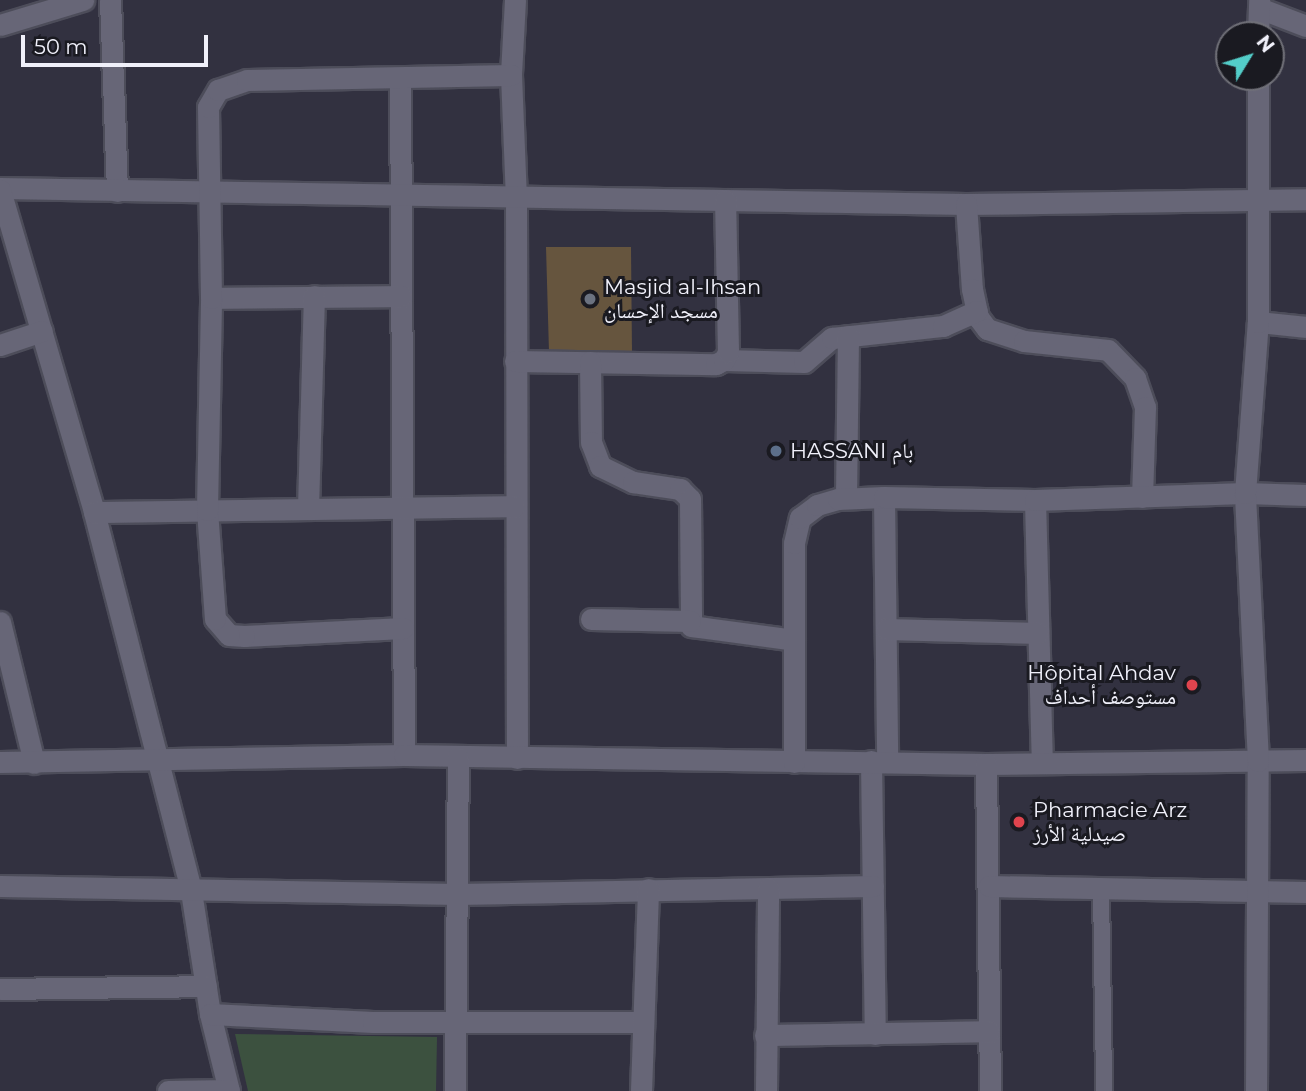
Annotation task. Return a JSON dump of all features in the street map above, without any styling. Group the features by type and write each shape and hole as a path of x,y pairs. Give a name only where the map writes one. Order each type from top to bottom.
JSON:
{"street":[{"path":"0,25 83,0"},
{"path":"110,0 117,191"},
{"path":"515,0 511,75 516,197 514,506 517,758"},
{"path":"1259,4 1306,26"},
{"path":"403,628 229,635 215,619 211,602 207,510 211,298 208,107 218,90 247,80 511,75"},
{"path":"400,79 404,755"},
{"path":"1256,1091 1258,761 1245,493 1258,322 1258,91"},
{"path":"168,1091 229,1090 210,1014 191,891 158,759 94,512 0,189 966,204 1306,199"},
{"path":"724,360 728,352 725,200"},
{"path":"966,204 977,311 987,329 1005,337 1108,350 1122,360 1135,378 1144,407 1142,497"},
{"path":"308,509 314,296"},
{"path":"211,298 401,296"},
{"path":"515,360 716,364 724,360 804,362 832,338 943,326 977,311"},
{"path":"1258,322 1306,327"},
{"path":"0,345 42,331"},
{"path":"846,498 848,337"},
{"path":"590,362 591,442 600,466 633,482 680,489 690,499 690,621 695,629 794,640"},
{"path":"794,762 797,526 817,505 846,498 884,497 1035,500 1245,493 1306,495"},
{"path":"875,1034 873,886 886,629 884,497"},
{"path":"1035,500 1042,761"},
{"path":"94,512 514,506"},
{"path":"591,619 690,621"},
{"path":"0,622 34,763"},
{"path":"886,629 1038,633"},
{"path":"0,762 404,755 458,758 986,764 1042,761 1306,760"},
{"path":"455,1091 458,758"},
{"path":"986,764 989,1091"},
{"path":"0,886 457,894 873,886"},
{"path":"989,886 1306,892"},
{"path":"766,1091 768,888"},
{"path":"641,1091 641,1022 648,889"},
{"path":"0,989 206,986"},
{"path":"210,1014 456,1023 641,1022"},
{"path":"765,1035 989,1031"}],"lane":[{"path":"1101,890 1104,1091"}],"green space":[{"path":"235,1034 437,1037 436,1091 248,1091"}],"building":[{"name":"Masjid al-Ihsan مسجد الإحسان","path":"546,247 631,247 632,354 549,352"}],"place":[{"name":"Masjid al-Ihsan مسجد الإحسان","path":"590,299"},
{"name":"HASSANI بام","path":"776,451"},
{"name":"Hôpital Ahdav مستوصف أحداف","path":"1192,685"},
{"name":"Pharmacie Arz صيدلية الأرز","path":"1019,822"}]}
